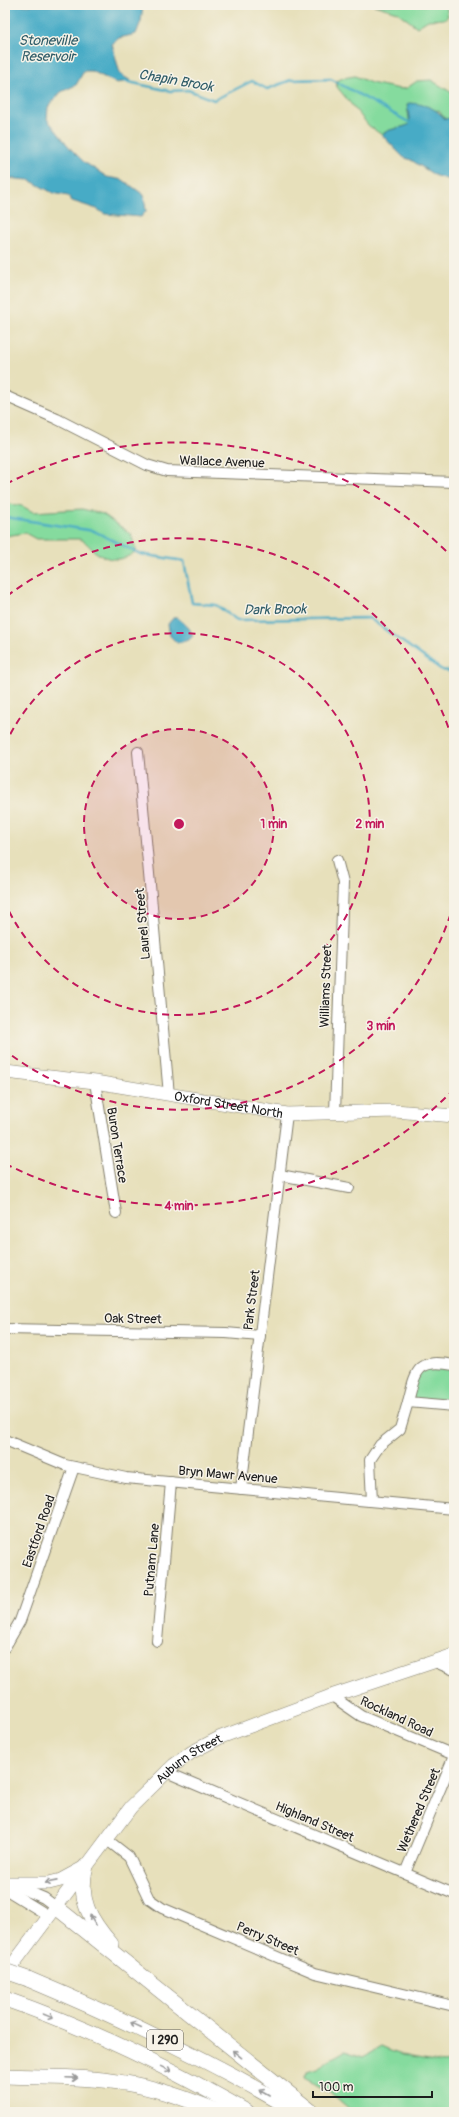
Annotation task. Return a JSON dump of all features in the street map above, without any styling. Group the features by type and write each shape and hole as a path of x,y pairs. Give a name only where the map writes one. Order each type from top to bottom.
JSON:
{"highway":[{"path":"86,1866 82,1886 84,1901 91,1917 103,1935 136,1972"},
{"path":"52,1912 136,1972 312,2112"},
{"name":"I 290","path":"5,1971 28,1979 141,2027 236,2076 297,2112"},
{"name":"I 290","path":"8,2000 73,2026 154,2064 247,2112"},
{"path":"5,2069 43,2078"},
{"path":"5,2076 98,2080 136,2085 184,2098 219,2112"}],"main road":[{"name":"Oxford Street North","path":"5,1072 95,1082 287,1114 395,1110 454,1116"},
{"name":"Auburn Street","path":"5,1975 131,1807 166,1772 192,1752 221,1736 332,1696 454,1655"},
{"path":"5,1883 49,1883 60,1880 86,1866"}],"street":[{"name":"Wallace Avenue","path":"5,396 57,419 147,465 168,472 454,482"},
{"name":"Laurel Street","path":"138,752 169,1095"},
{"name":"Williams Street","path":"335,1113 343,883 337,860"},
{"name":"Buron Terrace","path":"95,1082 116,1212"},
{"name":"Park Street","path":"241,1489 287,1114"},
{"path":"280,1175 349,1188"},
{"name":"Oak Street","path":"5,1329 226,1333 260,1336"},
{"path":"372,1501 370,1460 380,1445 400,1428 415,1375 421,1367 433,1362 454,1365"},
{"path":"408,1402 454,1406"},
{"name":"Bryn Mawr Avenue","path":"5,1440 44,1457 74,1467 126,1478 454,1509"},
{"name":"Eastford Road","path":"5,1647 20,1621 74,1467"},
{"name":"Putnam Lane","path":"157,1641 171,1482"},
{"path":"435,1662 454,1670"},
{"name":"Rockland Road","path":"332,1696 362,1716 454,1756"},
{"name":"Wethered Street","path":"405,1873 454,1756"},
{"name":"Highland Street","path":"166,1772 454,1894"},
{"name":"Perry Street","path":"106,1839 129,1857 149,1899 162,1908 314,1973 454,2006"},
{"path":"5,1883 44,1898 52,1912"},
{"path":"5,1889 52,1912"}],"green space":[{"path":"374,5 446,5 448,16 444,19 428,20 417,27 397,12"},
{"path":"355,76 371,83 400,89 407,88 417,81 431,80 454,94 454,116 452,118 445,119 439,111 407,104 410,124 388,131 382,135 369,126 337,87 336,81"},
{"path":"5,503 22,506 33,512 82,509 103,514 131,534 136,550 132,554 123,558 113,559 97,553 80,539 36,539 25,533 5,536"},
{"path":"454,1365 454,1406 408,1402 419,1369"},
{"path":"381,2047 404,2055 442,2063 450,2062 454,2055 454,2112 353,2112 330,2092 304,2078 308,2072 318,2069 325,2062 345,2051 363,2057"}],"water":[{"name":"Stoneville Reservoir","path":"5,5 143,5 141,21 136,34 119,38 112,44 120,74 131,81 116,83 92,71 84,71 76,85 61,92 48,107 47,119 70,148 84,162 107,177 123,180 144,195 146,211 141,217 105,214 97,209 72,201 68,196 53,193 29,180 5,178"},
{"path":"409,103 429,107 445,119 452,118 454,116 454,181 436,176 411,160 403,157 382,135 388,131 410,124 407,104"},
{"path":"174,617 177,617 189,628 193,636 189,640 177,643 170,636 168,624"}],"waterway":[{"name":"Chapin Brook","path":"124,81 170,91 188,90 214,100 252,81 267,89 291,80 331,79 412,124"},
{"name":"Dark Brook","path":"5,517 94,531 140,554 184,561 192,603 216,605 237,620 369,618 442,670 454,672"}]}
